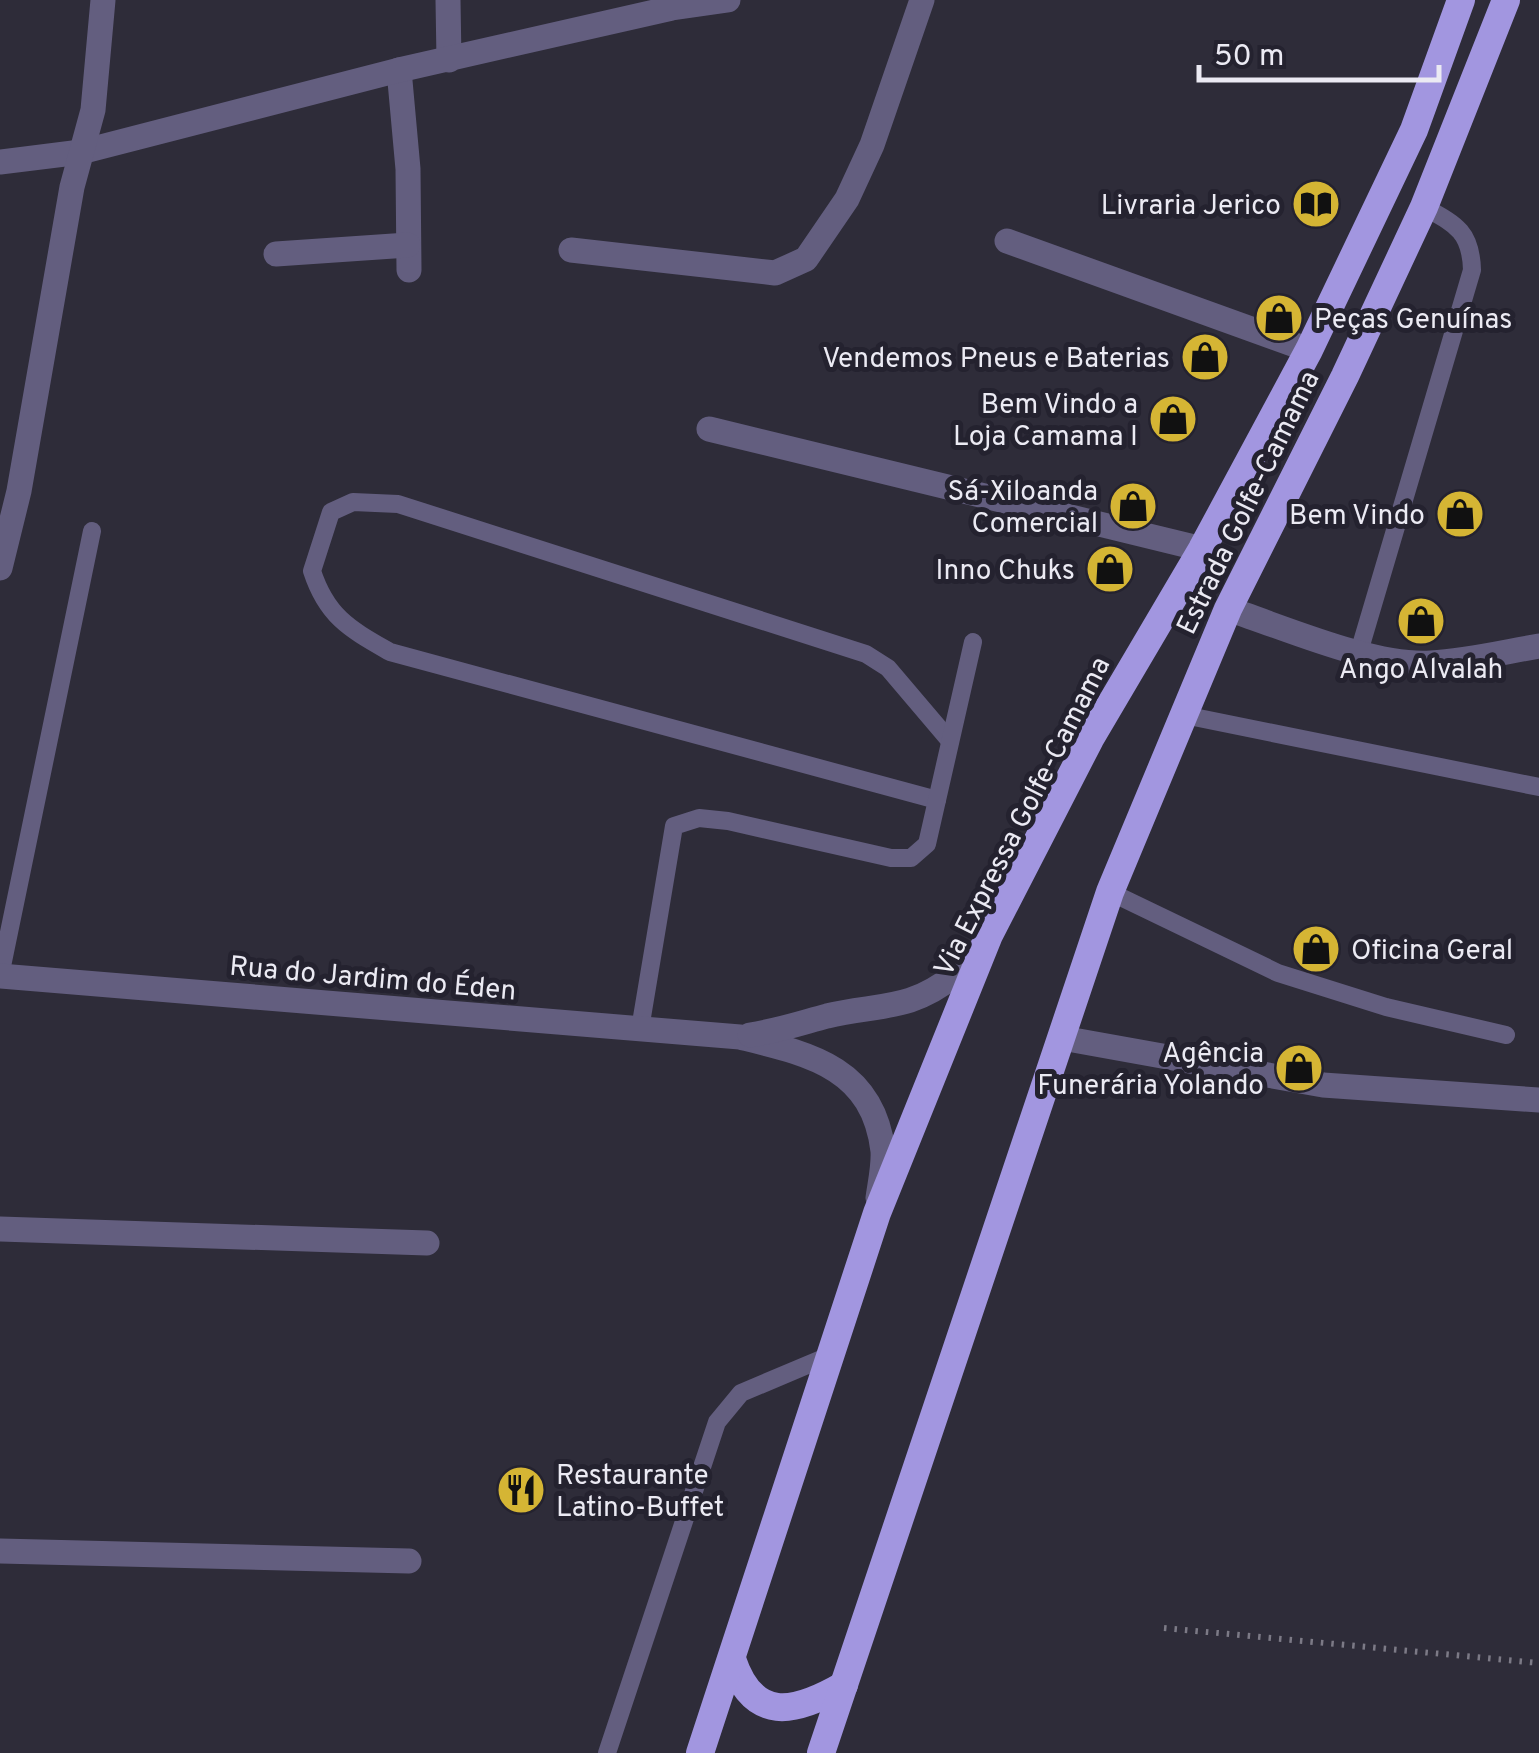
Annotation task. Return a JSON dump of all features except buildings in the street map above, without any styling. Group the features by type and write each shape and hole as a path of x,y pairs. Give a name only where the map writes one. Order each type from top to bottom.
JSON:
{"highway":[{"name":"Via Expressa Golfe-Camama","path":"700,1753 877,1213 990,936 1090,739 1202,549 1309,350 1414,130 1461,0"},
{"name":"Estrada Golfe-Camama","path":"1062,1038 1110,892 1228,609 1345,376 1424,206 1506,0"},
{"path":"821,1753 1062,1038"},
{"path":"732,1659 744,1690 762,1704 794,1706 844,1685"}],"street":[{"path":"0,568 19,491 93,110 103,0"},
{"path":"448,0 449,60"},
{"path":"0,162 82,152 672,4 728,0"},
{"path":"571,250 775,273 806,259 847,199 872,145 922,0"},
{"path":"276,254 408,258 408,169 398,70"},
{"path":"1006,241 1309,350"},
{"path":"709,430 1202,549"},
{"path":"1228,609 1359,652 1430,664 1539,646"},
{"path":"740,1037 926,997 974,959 990,936"},
{"name":"Rua do Jardim do Éden","path":"0,976 740,1037"},
{"path":"740,1037 808,1054 849,1077 872,1111 883,1153 877,1213"},
{"path":"1062,1038 1323,1085 1539,1100"},
{"path":"0,1229 427,1244"},
{"path":"0,1552 409,1561"}],"lane":[{"path":"1359,652 1472,270 1472,254 1460,228 1424,206"},
{"path":"937,800 390,652 351,630 329,610 312,571 331,512 353,502 398,504 866,654 888,668 950,741"},
{"path":"0,976 92,531"},
{"path":"640,1029 674,826 698,818 728,821 892,858 911,858 927,844 973,642"},
{"path":"1184,715 1539,787"},
{"path":"1110,892 1278,973 1386,1008 1506,1035"},
{"path":"607,1753 717,1422 741,1393 831,1355"}],"path":[{"path":"1164,1628 1539,1663"}],"place":[{"name":"Livraria Jerico","path":"1316,204"},
{"name":"Peças Genuínas","path":"1279,318"},
{"name":"Vendemos Pneus e Baterias","path":"1205,357"},
{"name":"Bem Vindo a Loja Camama I","path":"1173,419"},
{"name":"Sá-Xiloanda Comercial","path":"1133,506"},
{"name":"Bem Vindo","path":"1460,514"},
{"name":"Inno Chuks","path":"1110,569"},
{"name":"Ango Alvalah","path":"1421,621"},
{"name":"Oficina Geral","path":"1316,949"},
{"name":"Agência Funerária Yolando","path":"1299,1068"},
{"name":"Restaurante Latino-Buffet","path":"521,1490"}]}
